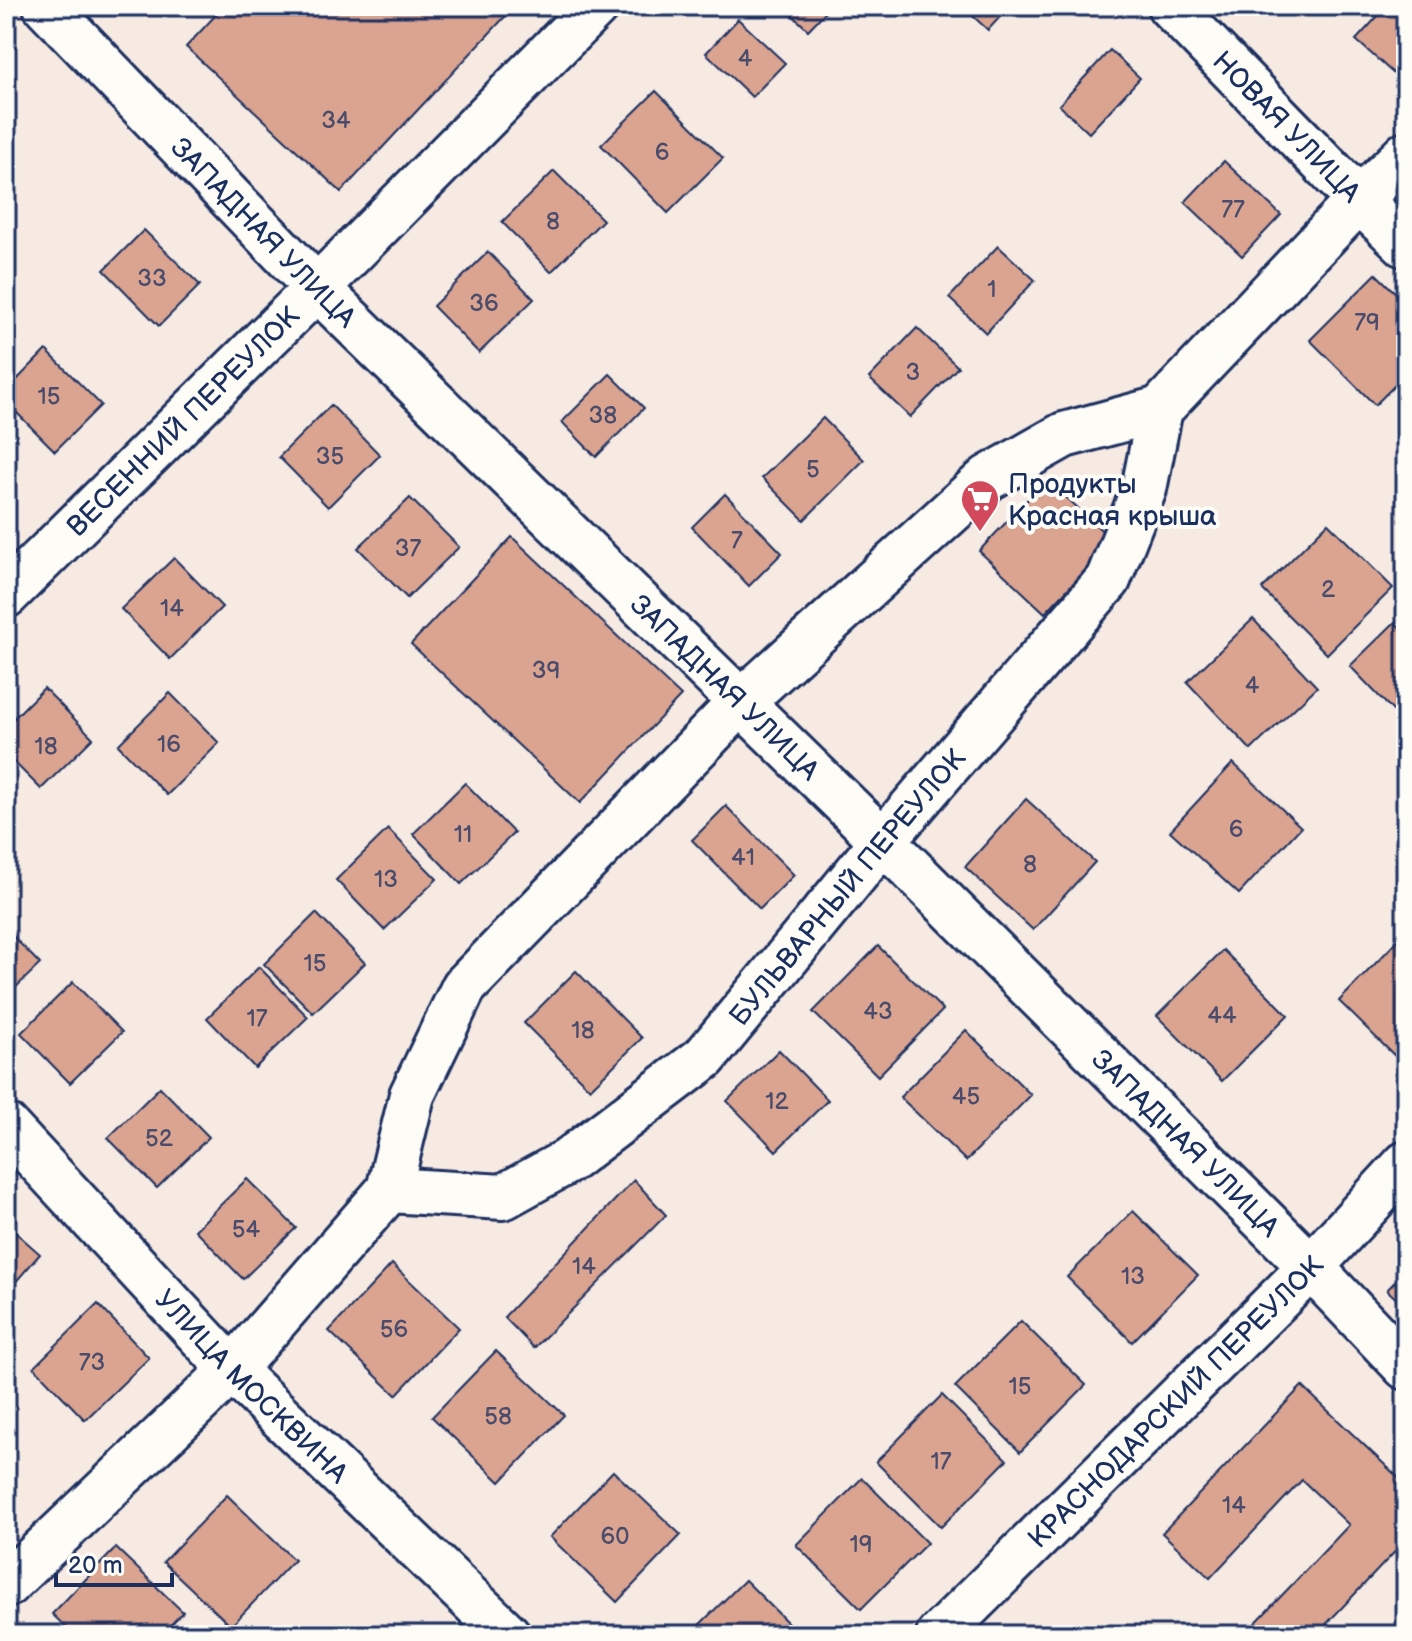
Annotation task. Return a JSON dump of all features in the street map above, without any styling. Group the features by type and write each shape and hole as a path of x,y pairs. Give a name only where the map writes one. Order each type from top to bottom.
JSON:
{"street":[{"name":"ЗАПАДНАЯ УЛИЦА","path":"46,6 317,288 883,841 1311,1267 1406,1367"},
{"name":"ВЕСЕННИЙ ПЕРЕУЛОК","path":"6,595 317,288 596,6"},
{"name":"НОВАЯ УЛИЦА","path":"1170,6 1406,245"},
{"path":"6,1585 232,1370 389,1190 412,1095 464,987 741,702 988,478 1064,435 1160,409 1406,154"},
{"name":"БУЛЬВАРНЫЙ ПЕРЕУЛОК","path":"389,1190 503,1197 568,1161 705,1057 883,841 1108,580 1144,489 1160,409"},
{"name":"УЛИЦА МОСКВИНА","path":"6,1126 232,1370 508,1635"},
{"name":"КРАСНОДАРСКИЙ ПЕРЕУЛОК","path":"939,1635 1311,1267 1406,1164"}],"building":[{"path":"224,6 515,6 341,192 186,47"},
{"path":"783,6 831,6 808,30"},
{"path":"962,6 1010,6 988,30"},
{"path":"1387,6 1406,6 1406,79 1403,82 1356,40"},
{"path":"738,19 785,63 752,97 706,53"},
{"path":"1110,50 1140,78 1089,133 1059,105"},
{"path":"656,91 723,158 668,213 601,145"},
{"path":"1224,161 1281,215 1242,256 1185,202"},
{"path":"554,171 603,220 551,272 502,222"},
{"path":"144,230 200,285 159,326 104,270"},
{"path":"998,246 1035,280 986,333 949,298"},
{"path":"488,252 534,299 479,353 433,306"},
{"path":"1376,274 1406,303 1406,374 1375,405 1310,340"},
{"path":"917,328 958,367 910,417 869,378"},
{"path":"46,350 101,405 55,451 6,402 6,391"},
{"path":"610,374 644,408 596,457 562,422"},
{"path":"331,405 380,455 328,507 279,457"},
{"path":"823,418 864,460 804,520 762,478"},
{"path":"1047,479 1113,541 1045,613 979,551"},
{"path":"725,494 782,553 749,586 692,527"},
{"path":"410,498 459,547 407,598 358,548"},
{"path":"1328,523 1393,588 1327,654 1262,589"},
{"path":"512,537 681,696 580,803 411,644"},
{"path":"174,558 222,607 170,659 121,609"},
{"path":"1253,619 1317,687 1251,750 1187,682"},
{"path":"1395,622 1406,634 1406,706 1397,715 1350,666"},
{"path":"44,688 93,738 41,789 6,754 6,726"},
{"path":"170,693 219,743 167,795 118,745"},
{"path":"1233,763 1301,827 1239,894 1170,831"},
{"path":"465,783 514,833 461,884 413,834"},
{"path":"1026,799 1095,862 1033,930 965,867"},
{"path":"726,806 794,875 760,909 692,840"},
{"path":"388,829 437,879 384,930 336,880"},
{"path":"316,913 365,963 313,1013 264,964"},
{"path":"6,929 40,964 6,997"},
{"path":"1404,934 1406,1063 1404,1065 1339,1001"},
{"path":"878,946 943,1010 878,1076 813,1012"},
{"path":"1223,950 1288,1015 1222,1081 1157,1016"},
{"path":"259,967 308,1017 255,1068 207,1018"},
{"path":"576,971 642,1038 590,1089 524,1023"},
{"path":"73,982 122,1032 70,1083 21,1033"},
{"path":"966,1030 1031,1095 966,1161 900,1097"},
{"path":"779,1050 828,1100 776,1151 727,1101"},
{"path":"160,1087 209,1137 157,1188 108,1138"},
{"path":"247,1179 296,1228 243,1279 195,1230"},
{"path":"634,1180 666,1215 534,1348 504,1317"},
{"path":"1133,1211 1198,1275 1132,1342 1067,1277"},
{"path":"6,1224 40,1254 6,1293"},
{"path":"392,1264 459,1328 396,1395 329,1331"},
{"path":"1406,1270 1406,1308 1387,1290"},
{"path":"98,1304 149,1358 85,1420 34,1367"},
{"path":"1021,1321 1086,1385 1020,1452 955,1387"},
{"path":"496,1351 564,1415 500,1482 432,1417"},
{"path":"1302,1386 1406,1485 1406,1540 1316,1635 1244,1635 1349,1525 1302,1480 1210,1578 1162,1533"},
{"path":"942,1395 1007,1460 941,1527 876,1462"},
{"path":"613,1471 681,1535 617,1602 550,1537"},
{"path":"862,1478 927,1543 861,1609 796,1545"},
{"path":"227,1495 294,1560 231,1626 163,1562"},
{"path":"116,1548 183,1612 161,1635 74,1635 52,1614"},
{"path":"745,1580 800,1635 689,1635"}],"place":[{"name":"Продукты Красная крыша","path":"980,533"}]}
